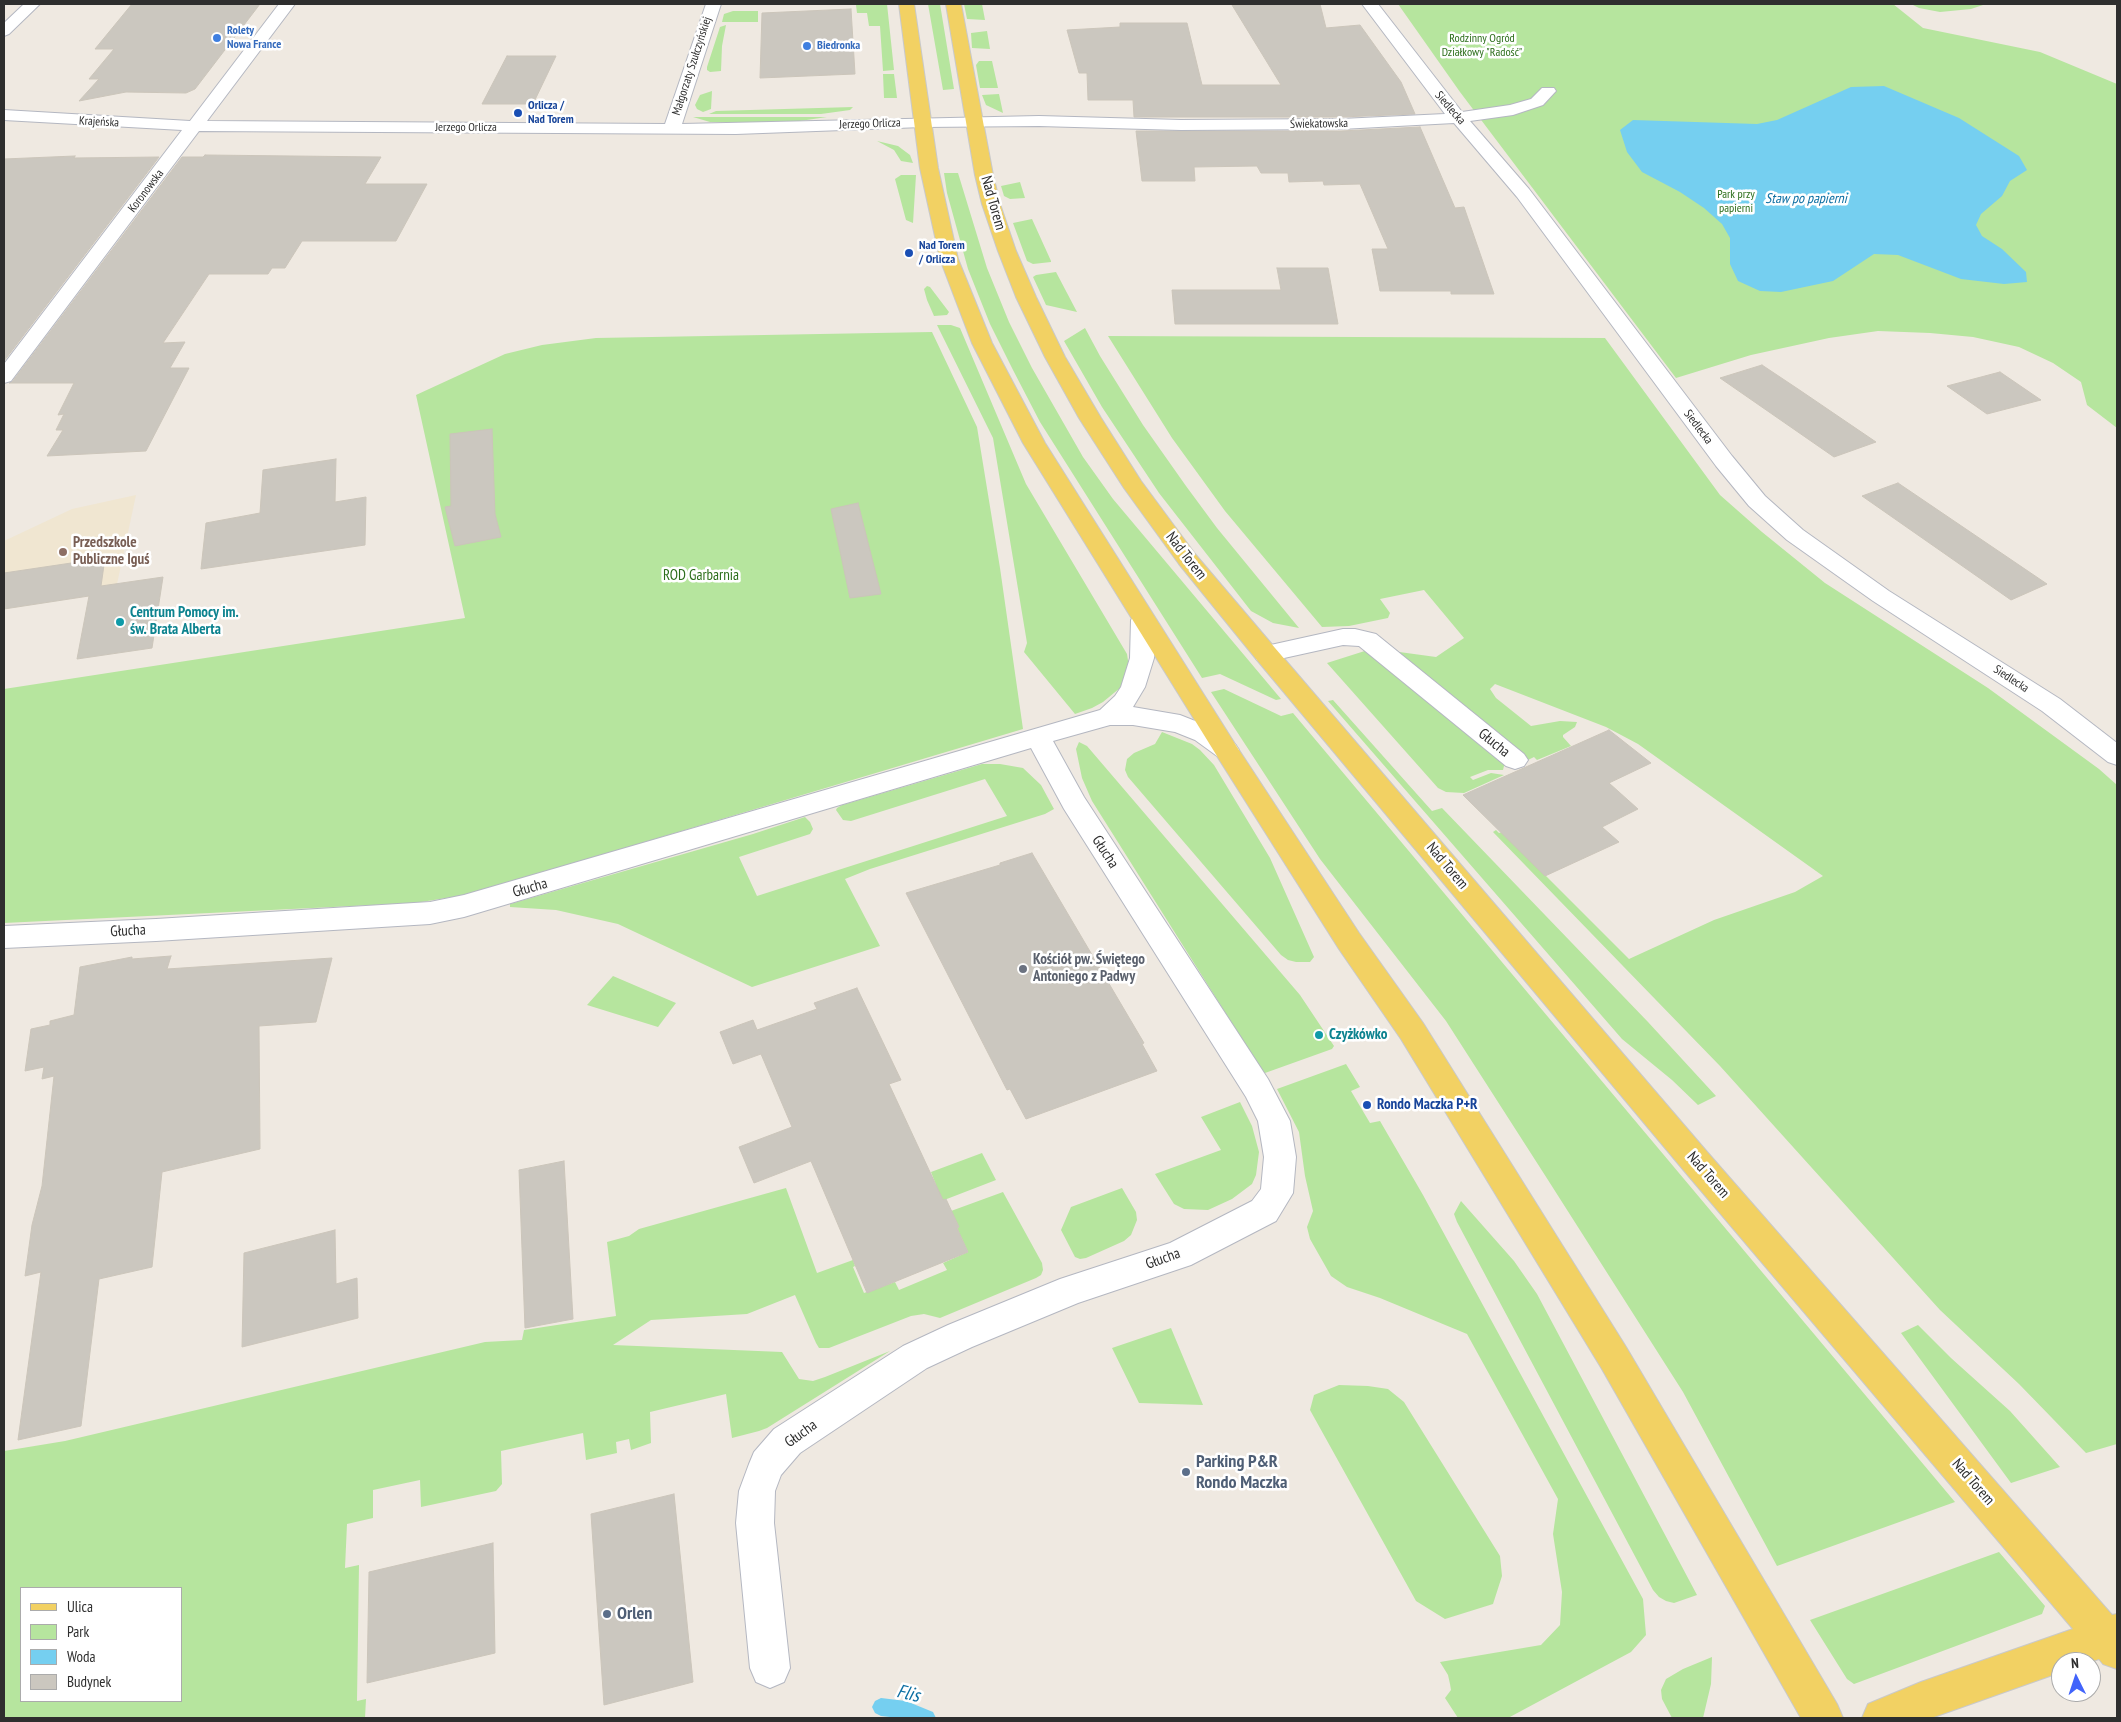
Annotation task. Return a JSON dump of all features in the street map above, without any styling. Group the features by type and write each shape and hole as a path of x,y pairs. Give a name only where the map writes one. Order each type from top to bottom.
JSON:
{"main road":[{"path":"906,4 935,200 949,259 982,343 1034,443 1226,750 1349,941 1412,1032 1614,1358 1823,1718"},
{"name":"Nad Torem","path":"952,4 975,130 991,204 1007,251 1039,325 1071,386 1132,483 1187,559 1697,1163 2113,1640"},
{"path":"1882,1718 1930,1699 2113,1640"}],"street":[{"path":"4,31 32,4"},
{"name":"Koronowska","path":"4,377 287,4"},
{"name":"Małgorzaty Szułczyńskiej","path":"672,128 713,4"},
{"name":"Siedlecka","path":"1370,4 1404,53 1457,118 1523,193 1724,461 1757,501 1795,535 1826,558 1881,596 2051,705 2117,756"},
{"name":"Świekatowska","path":"924,130 1341,124 1457,118 1513,110 1537,102 1548,91"},
{"name":"Krajeńska","path":"4,116 195,126"},
{"name":"Jerzego Orlicza","path":"195,126 924,130"},
{"name":"Głucha","path":"1109,716 1124,702 1133,687 1142,658 1143,620"},
{"name":"Głucha","path":"1266,654 1343,637 1367,640 1515,760"},
{"name":"Głucha","path":"4,937 156,930 430,913 464,906 1109,716 1133,716 1180,724 1204,734 1226,750"},
{"name":"Głucha","path":"770,1668 755,1523 757,1491 767,1464 787,1441 915,1357 960,1336 1072,1290 1179,1255 1264,1212 1277,1193 1280,1157 1274,1121 1257,1088 1073,802 1038,738"}],"shaded area":[{"name":"Przedszkole Publiczne Iguś","path":"136,495 117,584 89,596 4,609 4,541 72,509"}],"green space":[{"path":"887,4 894,70 883,71 880,26 869,26 867,13 857,13 856,5"},
{"path":"928,4 940,4 954,89 943,90"},
{"path":"964,4 982,4 985,20 967,19"},
{"name":"Park przy papierni","path":"1398,4 1893,4 1923,28 2040,52 2117,84 2117,428 2087,405 2081,382 2053,363 2019,347 1973,337 1878,331 1829,338 1751,355 1676,378 1460,92"},
{"path":"1911,4 1986,4 1971,9 1940,12 1919,8"},
{"path":"733,11 758,11 758,22 722,22 724,14"},
{"path":"726,25 722,46 721,71 710,72 707,70 707,67 720,27"},
{"path":"987,31 990,49 972,48 971,33"},
{"path":"979,61 992,61 998,88 980,88 976,65"},
{"path":"883,74 894,74 897,98 884,98"},
{"path":"712,91 711,109 703,112 697,109 695,105 700,95"},
{"path":"999,94 1003,113 986,105 982,95"},
{"path":"853,107 850,110 821,114 709,114 716,111"},
{"path":"693,117 827,117 786,123 710,122"},
{"path":"877,141 898,146 910,155 913,163 901,161 894,150"},
{"path":"944,173 958,173 987,268 1009,322 1032,368 1083,457 1113,499 1281,699 1276,700 1220,674 1202,678 1040,422 1013,370 990,324 968,269 947,193"},
{"path":"901,175 916,175 913,223 906,220 895,179"},
{"path":"1020,182 1025,198 1010,199 1004,196 1001,186"},
{"path":"1032,219 1051,262 1033,264 1027,261 1013,223"},
{"path":"1056,272 1077,312 1046,305 1033,277"},
{"path":"927,286 930,287 949,312 947,315 934,316 924,289"},
{"path":"937,325 951,325 960,328 1026,484 1127,654 1129,667 1120,688 1103,702 1092,708 1075,714 1024,652 1027,643 993,438"},
{"path":"1085,328 1143,425 1186,486 1217,528 1299,628 1273,623 1251,611 1159,493 1102,407 1064,341"},
{"name":"ROD Garbarnia","path":"932,332 977,427 1000,568 1023,729 471,894 415,903 4,923 4,689 465,618 416,395 505,354 542,345 596,338"},
{"path":"1108,336 1605,338 1720,495 1762,532 1825,583 1988,688 2099,769 2117,785 2117,1444 2086,1453 2019,1384 1940,1310 1720,1066 1493,832 1496,830 1499,833 1502,832 1629,959 1714,920 1795,892 1823,876 1638,744 1606,727 1495,684 1490,689 1496,698 1531,726 1560,721 1577,722 1575,727 1563,735 1571,746 1537,760 1534,757 1528,760 1412,664 1392,651 1436,657 1464,638 1424,590 1380,599 1390,613 1388,618 1349,626 1322,627 1225,511 1172,438"},
{"path":"1371,649 1505,762 1503,770 1488,770 1470,777 1473,780 1491,773 1504,775 1464,793 1446,792 1438,788 1327,663"},
{"path":"1224,689 1281,716 1293,713 1955,1502 1777,1566 1683,1392 1446,1021 1320,859 1211,692"},
{"path":"1333,700 1432,811 1442,808 1648,1022 1716,1096 1698,1105 1672,1080 1622,1039 1328,701"},
{"path":"1162,732 1192,744 1214,765 1270,858 1314,957 1310,962 1296,962 1288,960 1281,955 1128,777 1125,770 1127,759 1134,753 1155,744"},
{"path":"1079,742 1087,746 1300,995 1334,1046 1332,1049 1265,1073 1262,1071 1092,801 1082,778 1076,749"},
{"path":"982,764 1000,764 1023,768 1041,785 1054,809 1045,814 870,869 845,879 880,946 752,987 618,924 556,910 510,907 510,904 753,834 805,817 813,829 810,834 739,857 757,896 1007,816 985,779 851,821 843,820 836,810 842,805"},
{"path":"613,976 676,1003 658,1027 587,1005"},
{"path":"1346,1064 1360,1087 1351,1091 1370,1123 1380,1121 1423,1195 1643,1599 1646,1635 1631,1652 1508,1718 1458,1718 1445,1698 1451,1690 1448,1675 1440,1662 1541,1645 1560,1625 1562,1592 1553,1534 1558,1499 1467,1334 1380,1298 1347,1287 1331,1276 1310,1239 1307,1227 1313,1211 1305,1176 1299,1132 1277,1089"},
{"path":"1240,1102 1252,1126 1259,1152 1256,1175 1252,1184 1232,1199 1208,1210 1184,1209 1174,1204 1155,1174 1221,1150 1201,1117"},
{"path":"982,1153 996,1180 939,1202 932,1187 936,1185 931,1172"},
{"path":"786,1188 817,1273 853,1260 855,1266 853,1267 864,1293 895,1282 899,1290 947,1270 943,1263 968,1252 951,1211 1003,1192 1042,1263 1043,1270 1041,1275 1036,1278 940,1318 924,1314 911,1316 829,1348 819,1348 795,1295 747,1314 651,1320 613,1345 782,1352 799,1379 813,1381 890,1351 767,1428 759,1431 732,1438 726,1394 650,1412 651,1443 631,1450 629,1439 616,1442 617,1453 586,1460 583,1433 501,1451 502,1484 496,1491 421,1507 420,1480 373,1490 373,1518 347,1524 345,1568 359,1565 357,1701 366,1699 365,1718 4,1718 4,1451 65,1441 485,1342 522,1340 524,1330 616,1316 607,1242 629,1236 639,1229"},
{"path":"1122,1188 1136,1212 1137,1220 1131,1235 1124,1241 1086,1258 1080,1259 1075,1257 1061,1230 1071,1207"},
{"path":"1461,1201 1514,1261 1537,1294 1697,1595 1674,1603 1659,1597 1653,1590 1457,1222 1454,1214"},
{"path":"1918,1325 1951,1358 2010,1411 2060,1467 2011,1483 1901,1333"},
{"path":"1171,1328 1203,1405 1139,1403 1112,1348"},
{"path":"1339,1385 1388,1389 1404,1402 1500,1556 1502,1576 1493,1604 1445,1619 1416,1601 1310,1410 1314,1395"},
{"path":"1999,1552 2045,1606 2042,1614 1854,1684 1847,1679 1810,1620"},
{"path":"1712,1657 1711,1684 1703,1718 1672,1718 1662,1699 1661,1690 1666,1679 1683,1669"}],"water":[{"name":"Staw po papierni","path":"1884,86 1959,118 2019,156 2027,170 2010,181 2002,196 1981,214 1976,225 1982,236 2002,249 2026,272 2027,282 2004,284 1961,279 1898,255 1874,254 1833,281 1781,292 1760,291 1738,281 1730,264 1730,238 1722,224 1704,208 1680,192 1642,172 1627,152 1620,130 1633,120 1757,124 1777,120 1851,87"}],"building":[{"path":"132,4 260,4 195,89 186,93 126,92 79,101 99,79 89,79 114,49 95,49"},
{"path":"1320,4 1326,28 1360,25 1401,82 1415,114 1341,117 1134,117 1133,100 1088,100 1087,73 1079,73 1067,30 1120,27 1120,23 1187,23 1202,85 1281,85 1232,5"},
{"name":"Biedronka","path":"851,9 855,74 760,78 762,13"},
{"path":"507,56 556,56 533,104 482,104"},
{"path":"1420,127 1455,208 1464,207 1494,294 1451,294 1451,291 1380,291 1372,249 1388,249 1360,184 1324,185 1323,181 1289,182 1288,173 1261,173 1257,166 1194,167 1195,181 1142,181 1136,131 1341,131"},
{"path":"205,155 381,157 365,184 427,184 396,241 302,241 285,268 272,268 268,274 209,274 163,343 185,342 170,368 189,368 146,451 47,456 63,430 56,430 64,414 58,415 74,383 9,383 12,382 182,157 203,157"},
{"path":"75,156 74,158 159,157 4,361 4,159"},
{"path":"1277,268 1328,268 1338,324 1175,324 1172,290 1281,290"},
{"path":"1762,365 1876,442 1834,457 1720,378"},
{"path":"2000,372 2041,400 1987,414 1947,386"},
{"path":"492,429 495,514 501,537 455,546 445,507 451,506 450,434"},
{"path":"336,459 335,502 366,497 365,545 201,569 206,523 260,513 263,470"},
{"path":"1898,483 2047,584 2011,600 1862,496"},
{"path":"858,503 881,594 850,598 831,509"},
{"path":"105,558 101,586 163,577 152,648 77,659 89,596 4,609 4,573"},
{"path":"1609,730 1651,763 1609,783 1638,809 1602,827 1619,842 1545,876 1463,795"},
{"name":"Kościół pw. Świętego Antoniego z Padwy","path":"1032,853 1144,1043 1142,1044 1157,1071 1026,1119 1010,1089 1007,1090 906,893 1000,865 1000,863"},
{"path":"171,956 167,969 332,958 316,1022 259,1026 260,1149 162,1172 152,1267 99,1279 81,1426 18,1440 41,1272 25,1276 32,1225 42,1186 54,1076 42,1079 44,1067 25,1071 31,1029 50,1025 50,1021 74,1015 80,967 132,957 132,959"},
{"path":"857,988 901,1080 889,1084 943,1200 946,1199 968,1252 867,1293 811,1161 754,1183 739,1147 792,1127 761,1054 733,1064 720,1032 753,1020 757,1030 817,1009 814,1003"},
{"path":"564,1161 573,1319 525,1328 519,1170"},
{"path":"335,1230 336,1284 357,1278 358,1318 242,1347 244,1253"},
{"path":"674,1494 693,1682 604,1705 591,1514"},
{"path":"493,1543 495,1653 367,1683 369,1572"}],"waterway":[{"name":"Flis","path":"881,1707 906,1710 927,1718"}],"place":[{"name":"Rolety Nowa France","path":"217,38"},
{"name":"Biedronka","path":"807,46"},
{"name":"Orlicza / Nad Torem","path":"518,113"},
{"name":"Nad Torem / Orlicza","path":"909,253"},
{"name":"Przedszkole Publiczne Iguś","path":"63,552"},
{"name":"Centrum Pomocy im. św. Brata Alberta","path":"120,622"},
{"name":"Kościół pw. Świętego Antoniego z Padwy","path":"1023,969"},
{"name":"Czyżkówko","path":"1319,1035"},
{"name":"Rondo Maczka P+R","path":"1367,1105"},
{"name":"Parking P&R Rondo Maczka","path":"1186,1472"},
{"name":"Orlen","path":"607,1614"}],"park label":[{"name":"Rodzinny Ogród Działkowy \"Radość\"","path":"1482,46"}]}
